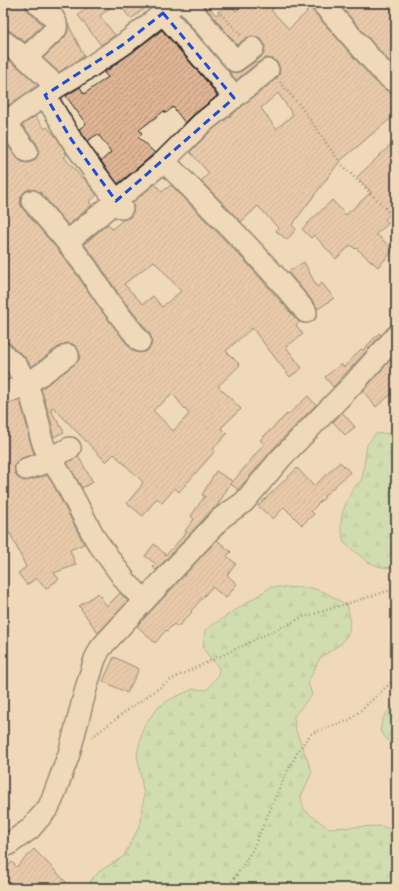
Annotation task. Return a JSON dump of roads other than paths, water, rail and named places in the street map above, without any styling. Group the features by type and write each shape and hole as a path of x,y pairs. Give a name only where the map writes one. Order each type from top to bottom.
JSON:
{"street":[{"path":"26,58 56,29 57,25 55,19 37,3"},
{"path":"186,3 235,61 253,48"},
{"path":"322,3 389,78 396,82"},
{"path":"27,151 4,123 124,44 169,8 234,98"},
{"path":"3,41 26,58 51,91 71,139 119,204"},
{"path":"67,242 119,204 201,124 268,70"},
{"path":"164,161 284,285 306,312"},
{"path":"32,201 67,242 87,268 110,303 140,341"},
{"path":"3,847 30,829 48,808 52,800 70,754 87,685 98,654 105,642 220,518 244,502 281,458 355,382 396,336"},
{"path":"3,353 6,358 18,368 26,383 37,417 44,446 96,540 127,583 144,600"},
{"path":"3,393 16,389 42,374 68,355"},
{"path":"26,469 44,463 50,458 70,448"}]}
